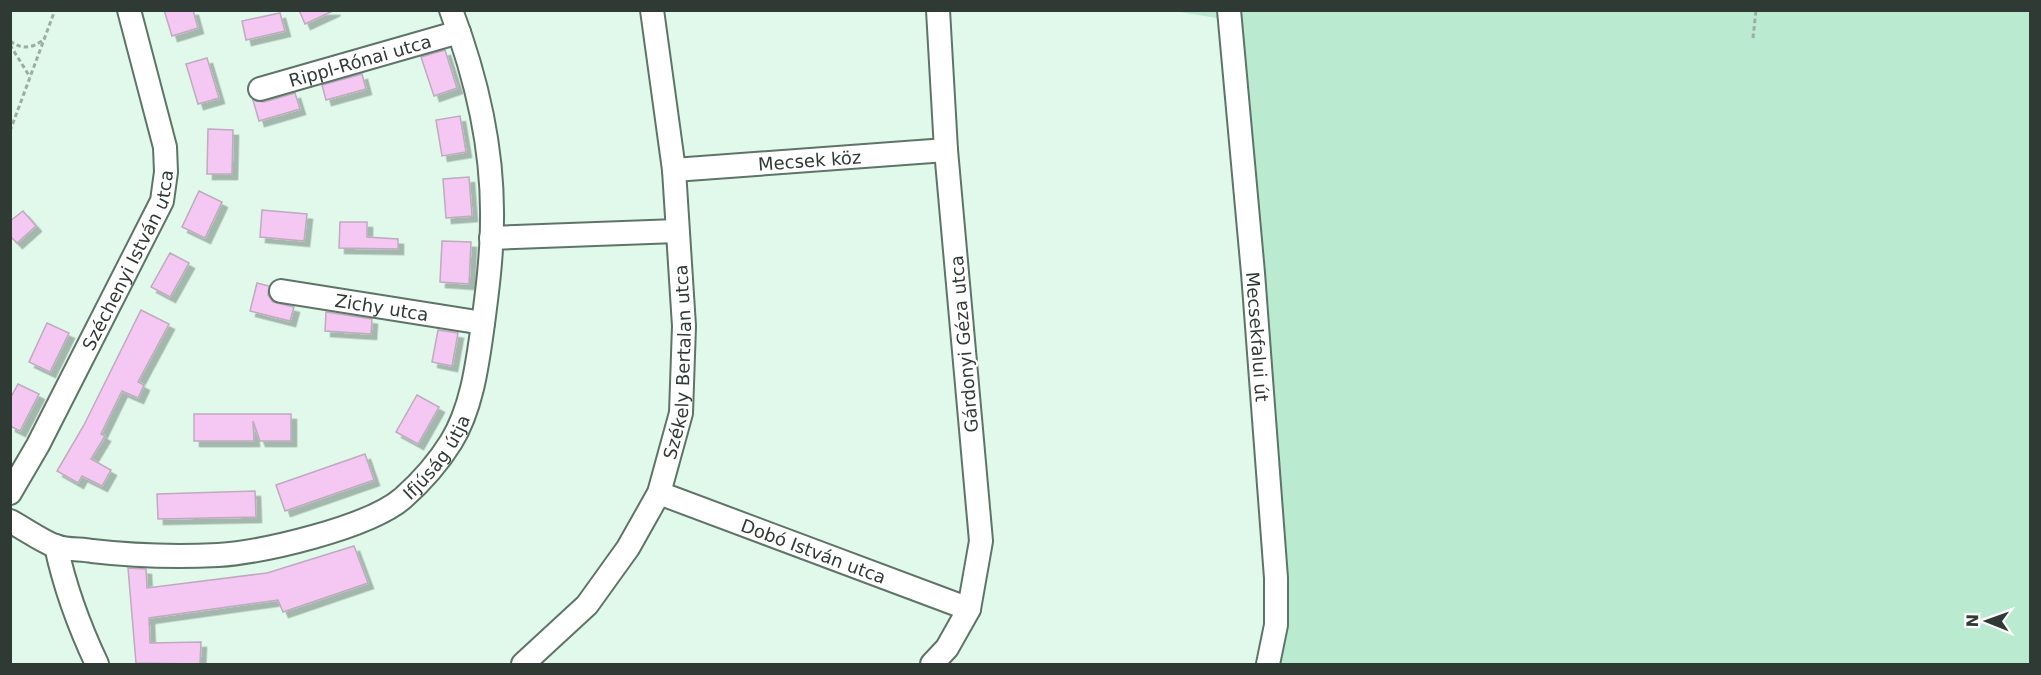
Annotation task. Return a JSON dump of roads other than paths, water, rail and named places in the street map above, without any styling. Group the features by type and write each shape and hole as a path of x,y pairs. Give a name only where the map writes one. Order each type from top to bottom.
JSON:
{"street":[{"name":"Széchenyi István utca","path":"10,494 38,446 84,351 162,201 166,172 165,147 129,10"},
{"name":"Ifjúság útja","path":"10,521 56,546 142,556 183,557 233,554 274,547 367,519 401,500 432,470 452,441 465,409 477,368 491,238 490,186 484,129 459,32 451,10"},
{"name":"Székely Bertalan utca","path":"523,664 588,605 628,548 659,493 681,413 684,326 674,170 652,10"},
{"name":"Gárdonyi Géza utca","path":"932,664 947,648 969,609 981,541 946,150 938,10"},
{"name":"Mecsekfalui út","path":"1229,10 1253,273 1276,578 1276,625 1268,664"},
{"name":"Rippl-Rónai utca","path":"260,89 459,32"},
{"name":"Mecsek köz","path":"674,170 946,150"},
{"path":"491,238 677,231"},
{"name":"Zichy utca","path":"281,291 483,323"},
{"name":"Dobó István utca","path":"659,493 969,609"},
{"path":"56,546 70,600 97,664"}]}
